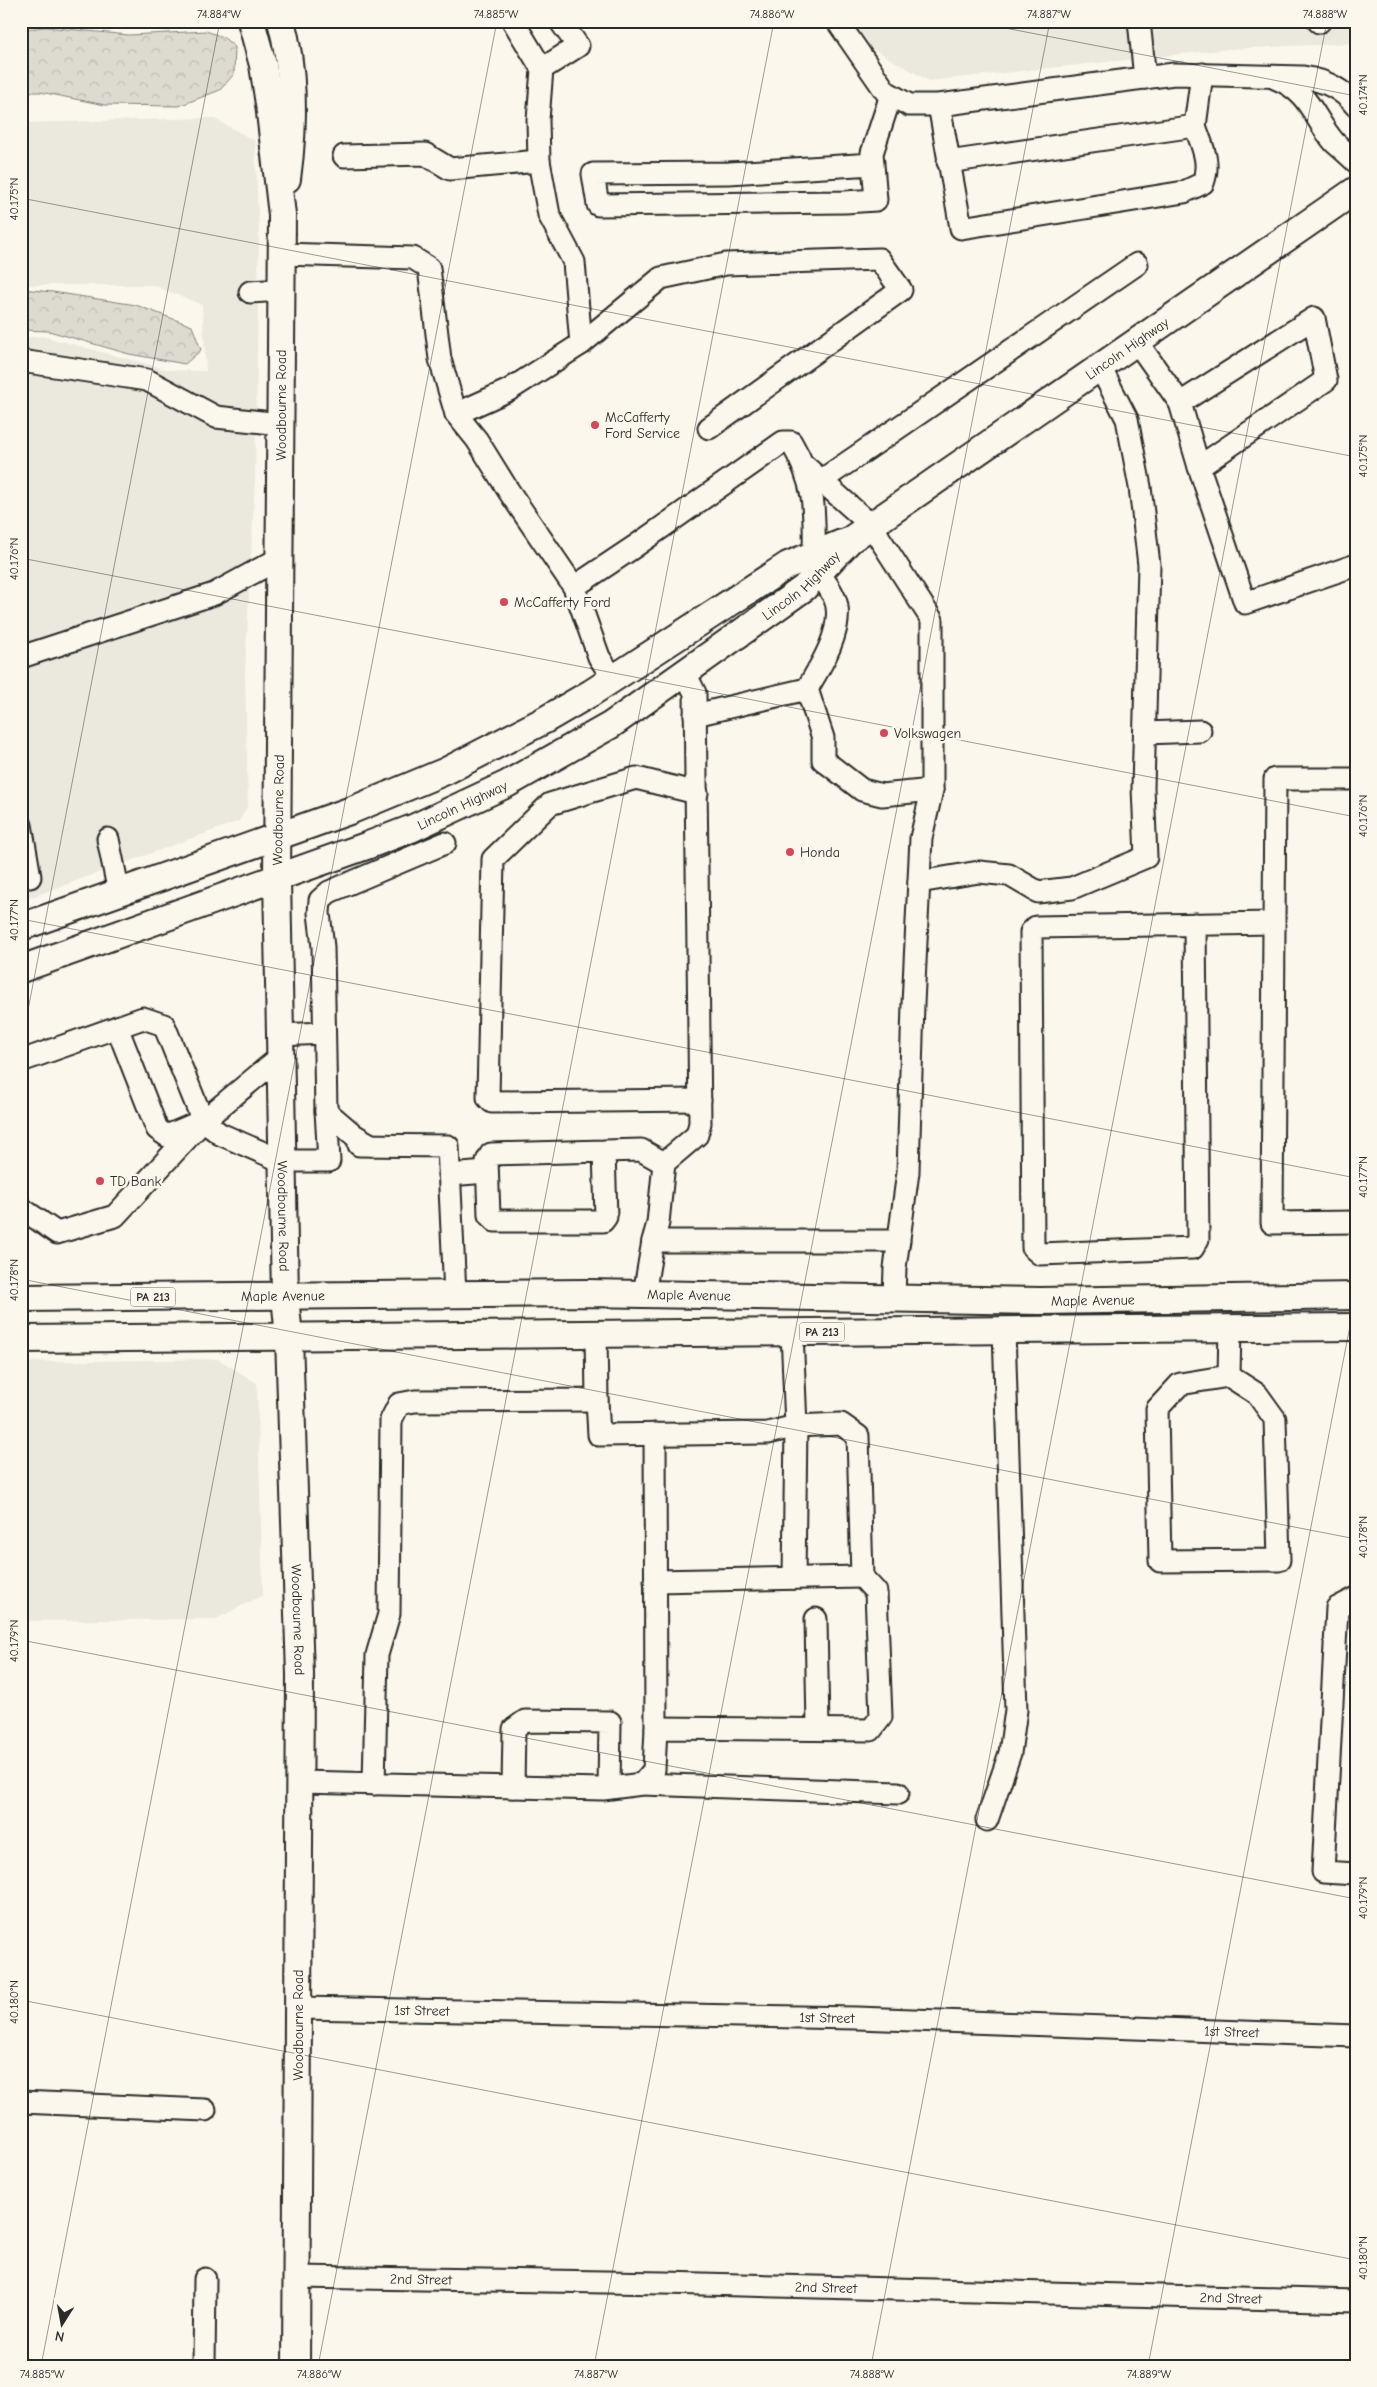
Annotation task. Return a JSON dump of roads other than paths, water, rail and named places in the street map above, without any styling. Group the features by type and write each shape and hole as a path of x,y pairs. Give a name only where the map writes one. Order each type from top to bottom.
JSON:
{"main road":[{"name":"Woodbourne Road","path":"251,21 263,65 282,215 277,878 285,1296 289,1337 300,1675 296,2366"},
{"name":"Woodbourne Road","path":"281,21 289,70 292,132 282,215"},
{"name":"Lincoln Highway","path":"21,969 422,824 507,784 610,725 804,588 817,563 1356,190"},
{"name":"Lincoln Highway","path":"21,928 352,810 446,771 543,721 614,678 788,565 817,563"},
{"name":"Maple Avenue","path":"21,1298 644,1294 1049,1301 1356,1296"},
{"name":"PA 213","path":"21,1339 1356,1327"}],"street":[{"path":"513,21 542,69 538,120 539,161 549,215 574,262 581,344"},
{"path":"542,69 578,46 560,21"},
{"path":"837,21 886,92 909,106 939,105 1174,74 1318,79 1343,92 1356,106"},
{"path":"1139,21 1145,78"},
{"path":"939,105 961,228 1184,192 1203,183 1207,172 1206,157 1194,126 1202,74"},
{"path":"1270,76 1297,89 1306,98 1335,142 1356,162"},
{"path":"874,164 739,172 593,174 598,206 876,200 874,164 872,153 891,95"},
{"path":"948,162 1194,126"},
{"path":"344,156 425,154 450,169 539,161"},
{"path":"282,254 413,258 429,268 440,359 456,414 477,440 508,490 574,587 599,657 614,678"},
{"path":"456,414 510,390 581,344 661,278 726,264 879,259 901,290 709,428"},
{"path":"822,480 1137,264"},
{"path":"250,292 282,290"},
{"path":"1180,403 1314,318 1326,380 1199,467"},
{"path":"1137,342 1180,403 1244,603 1356,564"},
{"path":"21,362 147,380 216,417 281,424"},
{"path":"919,882 979,872 1009,875 1038,892 1072,888 1146,857 1143,788 1149,564 1140,487 1127,419 1100,368"},
{"path":"574,587 783,442 791,442 805,466 814,504 817,563 838,606 836,624 826,657 807,690 696,715"},
{"path":"805,466 871,525 932,620 932,790 922,838 913,1004 908,1172 894,1298"},
{"path":"21,656 214,594 280,558"},
{"path":"644,1294 653,1241 658,1224 664,1163 697,1136 700,1100 696,715 695,693 685,673"},
{"path":"807,690 823,738 823,760 862,790 882,794 932,790"},
{"path":"1145,733 1200,731"},
{"path":"697,793 636,778 550,804 494,859 488,1098 492,1102 700,1100"},
{"path":"1356,779 1275,780 1272,1223 1356,1222"},
{"path":"21,825 30,877"},
{"path":"108,839 119,893"},
{"path":"21,1061 143,1018 164,1024 202,1121 220,1134 282,1161 329,1161 320,900 329,892 369,874 445,844"},
{"path":"360,848 369,874"},
{"path":"1195,924 1198,1239 1193,1248 1040,1254 1033,1248 1031,932 1036,927 1195,924 1274,923"},
{"path":"117,1027 157,1129 167,1136 202,1121"},
{"path":"21,1208 57,1233 114,1216 202,1121 280,1046 324,1033"},
{"path":"326,1111 354,1135 372,1145"},
{"path":"328,1145 448,1146 455,1294"},
{"path":"604,1151 606,1217 603,1221 495,1221 489,1215 487,1161 491,1154 641,1150 664,1163"},
{"path":"449,1175 487,1172"},
{"path":"653,1241 899,1241"},
{"path":"1229,1376 1230,1328"},
{"path":"987,1820 1010,1753 1016,1710 1004,1330"},
{"path":"792,1332 796,1426 794,1578"},
{"path":"596,1334 596,1400 599,1435 768,1433 796,1426 841,1424 858,1436 862,1577 876,1592 881,1717 871,1730 656,1728"},
{"path":"1229,1376 1257,1394 1276,1419 1279,1560 1160,1561 1156,1409 1180,1384 1229,1376"},
{"path":"374,1784 377,1655 389,1614 391,1420 399,1404 415,1401 596,1400"},
{"path":"642,1784 654,1770 656,1728 655,1434"},
{"path":"655,1580 862,1577"},
{"path":"1356,1598 1336,1608 1322,1872 1356,1874"},
{"path":"816,1619 818,1729"},
{"path":"513,1787 514,1729 525,1721 610,1722 609,1788"},
{"path":"299,1782 609,1788 642,1784 898,1792"},
{"name":"1st Street","path":"298,2008 886,2019 1356,2036"},
{"path":"21,2102 206,2110"},
{"name":"2nd Street","path":"296,2277 654,2283 1356,2301"},
{"path":"204,2366 205,2279"}],"place":[{"name":"McCafferty Ford Service","path":"595,425"},
{"name":"McCafferty Ford","path":"504,602"},
{"name":"Volkswagen","path":"884,733"},
{"name":"Honda","path":"790,852"},
{"name":"TD Bank","path":"100,1181"}]}
